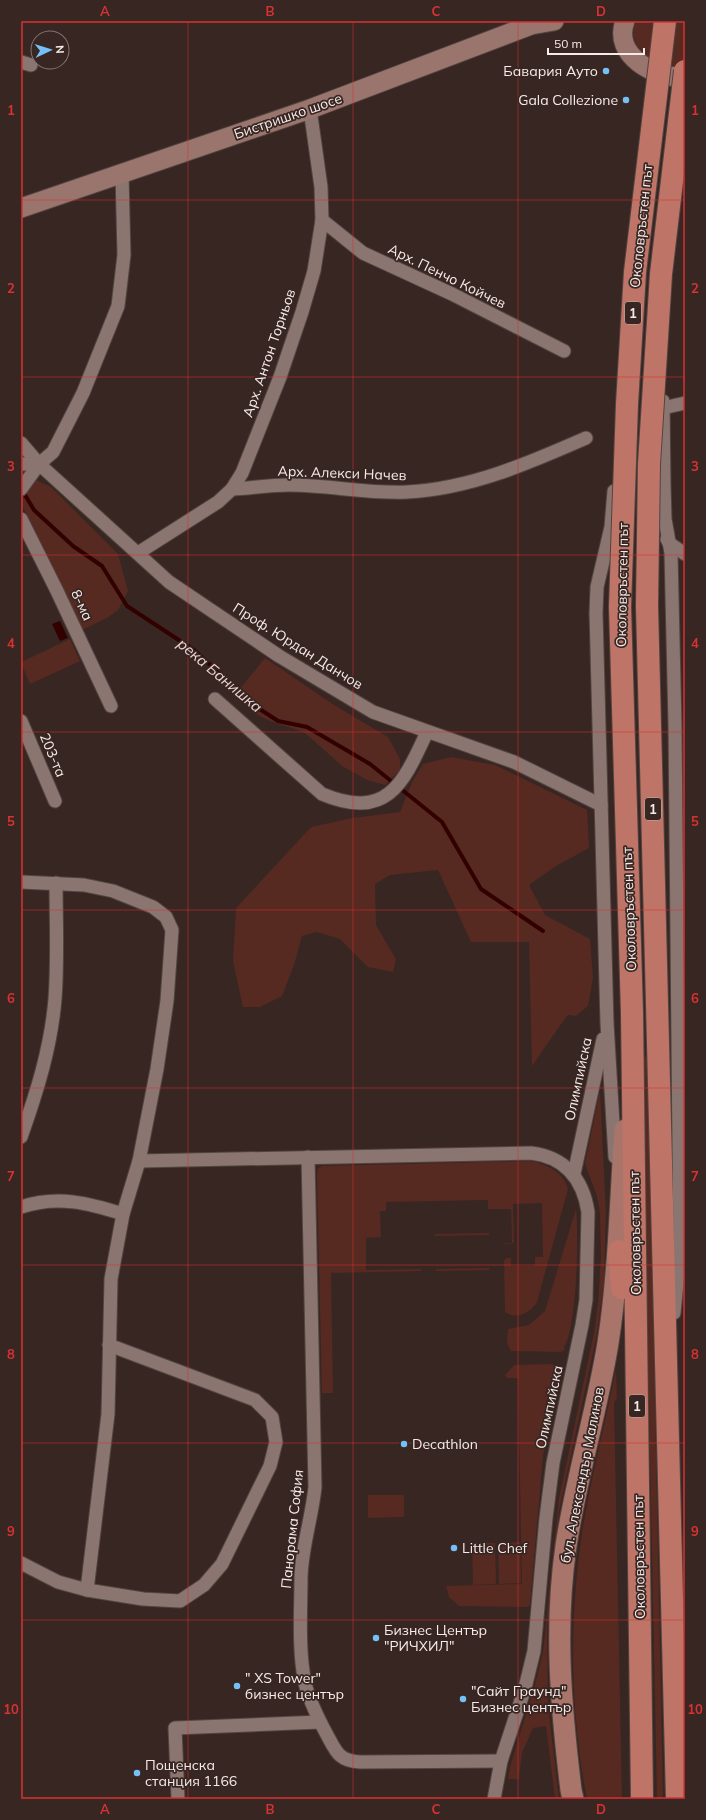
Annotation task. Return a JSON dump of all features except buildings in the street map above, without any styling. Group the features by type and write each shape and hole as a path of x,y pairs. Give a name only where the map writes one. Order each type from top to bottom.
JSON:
{"highway":[{"name":"Околовръстен път","path":"642,1799 632,1014 620,607 626,404 635,272 666,21"},
{"name":"Околовръстен път","path":"677,1799 648,606 649,464 660,282 671,177 685,71"},
{"path":"619,1251 638,1511"}],"main road":[{"name":"бул. Александър Малинов","path":"572,1796 564,1732 559,1657 562,1582 571,1516 607,1344 619,1251 619,1223 632,1014"},
{"path":"672,1623 685,1697"}],"street":[{"name":"Бистришко шосе","path":"21,208 310,109 532,25 554,21"},
{"path":"619,22 626,44 646,75 647,86 626,287 611,527 597,587 596,612 607,1023 619,1223"},
{"path":"640,64 665,76 685,77"},
{"name":"Арх. Антон Торньов","path":"138,553 218,502 232,489 242,473 280,377 314,271 322,220 320,187 310,109"},
{"path":"666,1388 680,1253 682,1092 678,997 675,718 671,553 665,519 663,408 672,273 685,139"},
{"path":"21,489 39,464 52,452 83,393 118,306 124,255 122,174"},
{"name":"Арх. Пенчо Койчев","path":"322,220 363,253 452,294 564,351"},
{"path":"663,408 685,403"},
{"name":"Арх. Алекси Начев","path":"232,489 289,485 365,492 408,492 450,487 521,466 586,438"},
{"name":"Проф. Юрдан Данчов","path":"21,443 39,464 169,582 280,656 373,712 514,762 602,805"},
{"path":"21,464 39,464"},
{"name":"8-ма","path":"21,519 57,591 111,706"},
{"path":"606,547 610,538 620,527 638,521 652,524 659,528 669,543 685,554"},
{"path":"215,699 322,794 339,801 361,804 379,800 390,792 409,772 427,732"},
{"name":"203-та","path":"21,721 55,801"},
{"path":"21,882 84,885 113,891 153,907 166,918 172,930 167,1001 158,1062 139,1161 123,1214 111,1279 108,1414 86,1590"},
{"path":"21,1137 39,1086 50,1039 55,998 56,883"},
{"path":"678,997 685,1012"},
{"name":"Олимпийска","path":"494,1799 501,1761 525,1688 534,1651 546,1518 553,1463 580,1339 586,1300 588,1274 588,1212 583,1191 574,1174 607,1023"},
{"path":"139,1161 531,1153 541,1154 558,1161 574,1174"},
{"name":"Панорама София","path":"308,1157 315,1487 313,1510 301,1565 301,1584 303,1666 309,1696 320,1722 336,1752 340,1756 352,1762 501,1761"},
{"path":"21,1207 38,1202 82,1202 123,1214"},
{"path":"21,1563 58,1582 86,1590 143,1599 180,1601 204,1585 222,1564 270,1466 276,1442 272,1417 256,1400 109,1345"},
{"path":"178,1799 175,1728 320,1722"}],"shaded area":[{"path":"636,21 685,21 685,66 665,64 646,56 639,49 635,41 634,32"},
{"path":"36,480 51,487 118,554 128,591 118,610 107,618 82,630 21,503 29,483"},
{"path":"60,621 68,638 60,641 52,624"},
{"path":"70,639 80,661 30,684 21,662"},
{"path":"265,658 334,705 388,737 400,759 400,770 385,785 367,780 342,766 304,732 270,721 254,713 235,695"},
{"path":"451,757 495,765 587,810 589,848 556,866 529,885 545,915 590,939 593,978 588,1006 576,1016 569,1015 566,1017 532,1066 529,942 471,942 438,870 390,875 375,884 376,925 396,959 393,972 368,967 340,939 317,932 302,936 294,965 282,996 260,1007 243,1007 233,961 236,908 311,827 352,818 400,812 412,782 423,764"},
{"path":"642,1057 648,1057 663,1799 657,1799"},
{"path":"600,1091 606,1213 604,1280 597,1334 559,1511 547,1627 548,1705 559,1799 555,1799 546,1726 533,1728 522,1753 519,1779 508,1779 510,1767 535,1685 543,1652 559,1498 594,1333 598,1303 601,1257 600,1213 597,1196 585,1164"},
{"path":"530,1161 542,1164 554,1170 563,1178 568,1189 537,1302 534,1306 523,1314 514,1315 505,1312 504,1261 506,1258 511,1258 511,1266 535,1266 535,1257 543,1257 542,1203 513,1204 514,1243 505,1244 504,1243 512,1243 511,1209 488,1209 488,1200 386,1202 386,1211 380,1211 381,1237 366,1238 366,1270 421,1269 421,1271 331,1273 333,1393 322,1393 318,1168 323,1166"},
{"path":"576,1209 576,1281 572,1321 564,1347 565,1350 561,1352 511,1351 507,1343 508,1329 529,1325 545,1311"},
{"path":"489,1233 489,1235 435,1236 435,1234"},
{"path":"489,1268 489,1270 436,1271 436,1269"},
{"path":"552,1364 559,1367 561,1374 543,1456 530,1605 527,1607 459,1606 449,1597 446,1586 522,1584 518,1378 507,1378 505,1375 514,1365"},
{"path":"616,1370 617,1398 614,1402 622,1799 587,1799 577,1733 575,1700 573,1633 575,1599 582,1533"},
{"path":"368,1495 404,1495 404,1517 368,1518"},
{"path":"520,1542 521,1583 499,1584 498,1543"},
{"path":"472,1543 495,1543 496,1584 473,1585"}],"waterway":[{"name":"река Банишка","path":"22,490 34,510 73,546 102,566 127,606 194,650 255,706 278,721 307,727 370,764 442,822 481,889 543,931"}],"place":[{"name":"Бавария Ауто","path":"606,71"},
{"name":"Gala Collezione","path":"626,100"},
{"name":"Decathlon","path":"404,1444"},
{"name":"Little Chef","path":"454,1548"},
{"name":"Бизнес Център \"РИЧХИЛ\"","path":"376,1638"},
{"name":"\" XS Tower\" бизнес център","path":"237,1686"},
{"name":"\"Сайт Граунд\" Бизнес център","path":"463,1699"},
{"name":"Пощенска станция 1166","path":"137,1773"}]}
